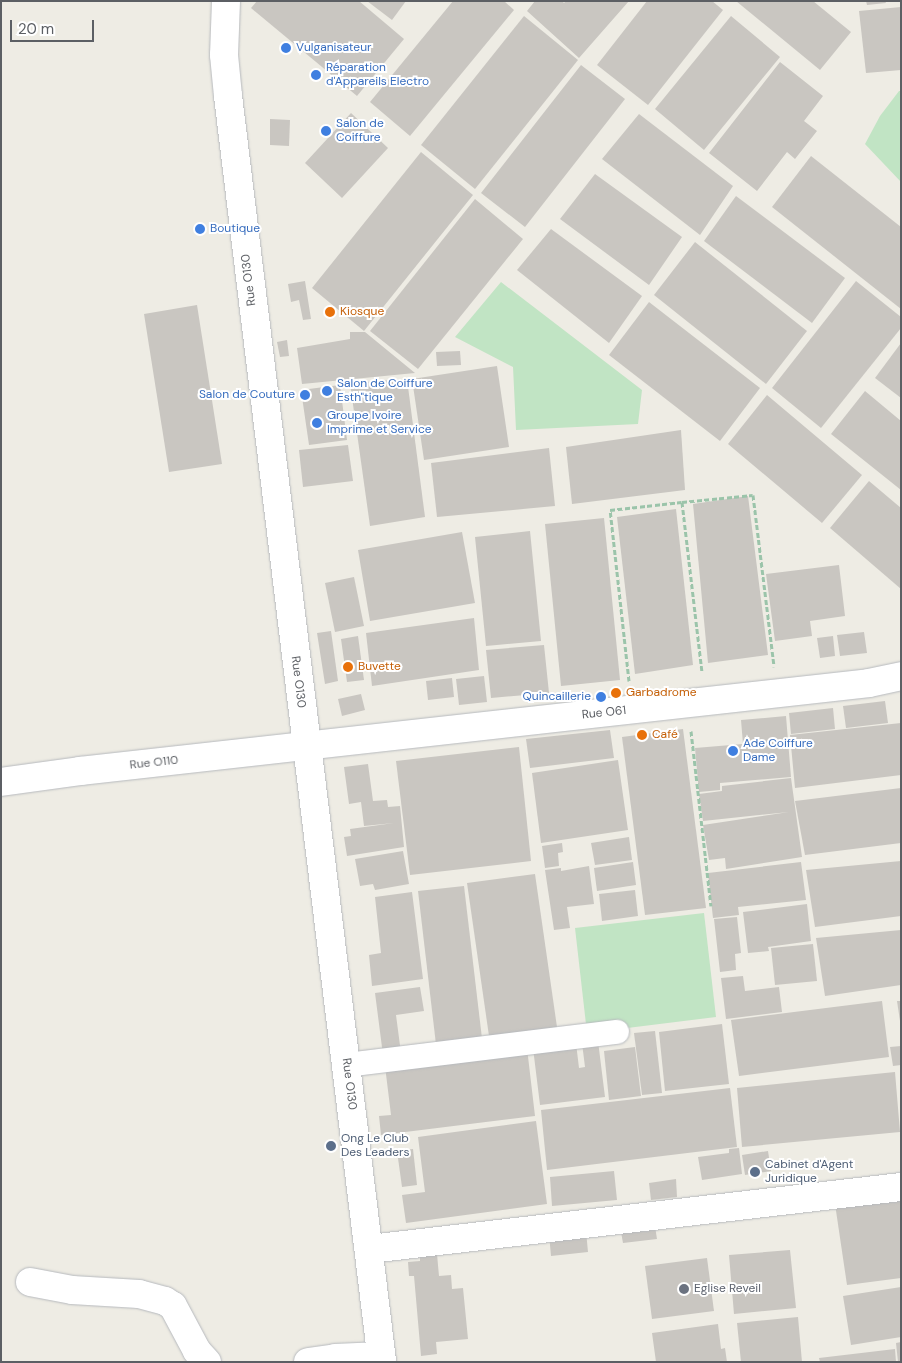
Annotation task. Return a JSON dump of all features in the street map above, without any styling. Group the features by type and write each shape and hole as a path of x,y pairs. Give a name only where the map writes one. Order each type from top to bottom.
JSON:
{"street":[{"name":"Rue O130","path":"226,1 224,54 228,96 306,746 370,1249 381,1359"},
{"name":"Rue O61","path":"306,746 869,683 901,676"},
{"name":"Rue O110","path":"1,782 80,771 306,746"},
{"path":"347,1065 617,1032"},
{"path":"370,1249 901,1186"},
{"path":"30,1282 72,1290 139,1294 165,1301 173,1306 197,1351 207,1362"},
{"path":"308,1362 335,1358 381,1359"}],"path":[{"path":"632,710 610,510 752,495 777,693"},
{"path":"682,502 711,906"}],"green space":[{"path":"899,91 901,91 901,182 865,144 880,116"},
{"path":"501,282 642,390 638,424 516,430 513,367 455,337"},
{"path":"704,913 716,1017 587,1033 575,928"}],"building":[{"path":"257,1 359,1 404,39 357,96 251,8"},
{"path":"367,1 406,1 392,20"},
{"path":"453,1 504,1 514,10 410,136 370,102"},
{"path":"535,1 562,1 564,3 566,1 629,1 579,58 527,11"},
{"path":"647,1 712,1 723,10 648,105 597,65"},
{"path":"736,1 813,1 851,32 820,70"},
{"path":"866,1 885,1 886,3 867,5"},
{"path":"901,7 901,70 866,73 859,11"},
{"path":"524,16 578,60 475,189 421,145"},
{"path":"731,16 780,57 704,150 655,109"},
{"path":"780,62 823,96 804,121 817,131 795,159 787,152 757,191 709,153"},
{"path":"581,65 625,99 525,227 481,193"},
{"path":"351,113 388,148 342,198 305,163"},
{"path":"639,114 733,186 700,235 602,159"},
{"path":"270,119 290,120 289,146 270,145"},
{"path":"421,152 473,195 364,331 312,288"},
{"path":"811,156 901,227 901,309 772,207"},
{"path":"595,174 682,237 649,285 560,219"},
{"path":"736,196 845,278 812,323 704,241"},
{"path":"475,199 523,239 418,369 370,331"},
{"path":"551,229 642,296 609,343 517,270"},
{"path":"695,242 807,331 766,384 654,295"},
{"path":"305,281 311,319 303,320 299,300 291,302 288,284"},
{"path":"856,281 901,317 901,328 821,428 772,388"},
{"path":"649,302 760,388 720,441 609,355"},
{"path":"197,305 222,464 169,472 144,314"},
{"path":"350,332 365,332 415,373 302,384 297,348 350,339"},
{"path":"287,340 289,356 280,357 277,342"},
{"path":"901,343 901,398 875,378"},
{"path":"460,351 461,365 437,366 436,352"},
{"path":"497,366 509,447 424,460 412,379"},
{"path":"407,379 425,517 370,526 350,383"},
{"path":"340,385 347,440 309,445 301,390"},
{"path":"865,391 901,421 901,490 831,434"},
{"path":"767,395 862,475 822,523 728,444"},
{"path":"681,430 685,490 572,504 566,447"},
{"path":"348,445 353,481 303,487 299,450"},
{"path":"549,448 555,506 437,517 431,463"},
{"path":"869,481 901,508 901,589 830,528"},
{"path":"748,496 768,655 708,663 693,504"},
{"path":"676,509 693,665 635,674 617,517"},
{"path":"604,518 620,680 561,686 545,524"},
{"path":"530,531 541,641 486,646 475,537"},
{"path":"462,532 475,603 370,621 358,550"},
{"path":"839,565 845,616 810,621 812,636 775,641 766,574"},
{"path":"354,577 364,626 335,632 325,583"},
{"path":"474,618 479,670 372,686 366,633"},
{"path":"331,631 338,681 325,684 317,633"},
{"path":"864,632 867,653 840,656 837,635"},
{"path":"358,636 364,680 347,682 341,639"},
{"path":"833,636 835,656 820,658 817,638"},
{"path":"544,645 549,693 491,698 486,650"},
{"path":"484,676 487,702 459,705 456,679"},
{"path":"452,678 454,697 428,700 426,681"},
{"path":"361,694 365,710 342,716 338,699"},
{"path":"885,701 888,723 846,728 843,706"},
{"path":"833,708 835,729 791,734 789,713"},
{"path":"786,716 791,777 720,783 720,790 699,792 695,748 743,744 741,720"},
{"path":"901,723 901,775 795,788 790,735"},
{"path":"683,729 706,908 645,915 622,737"},
{"path":"610,730 614,758 530,768 526,739"},
{"path":"519,747 531,861 410,875 396,761"},
{"path":"618,760 628,830 541,843 532,773"},
{"path":"368,764 373,801 387,800 388,807 400,806 404,847 347,856 344,837 351,836 350,829 394,823 364,826 361,802 349,804 344,767"},
{"path":"791,778 802,857 726,869 725,858 709,860 703,825 789,812 703,821 699,794 722,791 722,786"},
{"path":"901,788 901,843 805,855 795,801"},
{"path":"629,837 632,860 595,865 591,843"},
{"path":"562,843 563,852 558,853 559,866 545,868 542,846"},
{"path":"403,851 409,884 375,890 373,884 360,886 355,859"},
{"path":"901,861 901,916 815,927 806,870"},
{"path":"633,862 636,885 597,891 594,868"},
{"path":"801,862 806,900 738,907 739,915 713,918 708,873"},
{"path":"589,866 594,904 567,907 570,928 554,930 545,870 561,868 561,871"},
{"path":"535,874 558,1034 490,1043 467,883"},
{"path":"464,886 483,1047 437,1053 418,891"},
{"path":"635,890 638,916 602,921 599,894"},
{"path":"412,892 423,979 372,986 369,955 381,953 375,897"},
{"path":"807,904 811,941 768,947 769,951 748,953 743,912"},
{"path":"737,917 741,953 735,954 736,970 720,972 714,919"},
{"path":"901,930 901,985 825,996 816,938"},
{"path":"813,944 817,981 775,985 771,948"},
{"path":"743,976 745,991 779,987 782,1012 726,1019 721,978"},
{"path":"420,987 424,1011 396,1015 401,1053 383,1055 375,993"},
{"path":"882,1001 889,1057 739,1076 731,1020"},
{"path":"897,1001 901,1001 901,1021 900,1021"},
{"path":"722,1024 729,1084 665,1091 659,1032"},
{"path":"655,1031 662,1093 642,1095 634,1033"},
{"path":"598,1041 605,1097 540,1105 533,1048 576,1043 579,1068 585,1067 582,1043"},
{"path":"901,1046 901,1065 893,1066 890,1047"},
{"path":"635,1047 641,1096 609,1100 604,1051"},
{"path":"527,1048 535,1116 381,1135 379,1116 391,1115 385,1066"},
{"path":"895,1072 900,1132 742,1147 737,1088"},
{"path":"730,1088 737,1147 547,1170 541,1110"},
{"path":"536,1121 547,1204 406,1223 402,1195 425,1192 418,1137"},
{"path":"739,1148 742,1174 702,1180 698,1157 729,1153 729,1149"},
{"path":"413,1149 417,1185 402,1187 397,1151"},
{"path":"768,1151 771,1171 745,1175 742,1155"},
{"path":"614,1171 617,1200 552,1206 550,1177"},
{"path":"676,1179 677,1197 651,1200 649,1183"},
{"path":"901,1195 901,1278 847,1285 835,1204"},
{"path":"654,1220 657,1239 623,1243 621,1232"},
{"path":"586,1231 588,1252 551,1256 549,1234"},
{"path":"790,1250 796,1308 734,1314 729,1255"},
{"path":"437,1254 439,1276 451,1275 452,1289 463,1288 468,1339 436,1342 437,1354 421,1356 414,1276 409,1276 408,1262 420,1261 420,1256"},
{"path":"707,1258 714,1311 652,1319 645,1266"},
{"path":"901,1287 901,1337 851,1345 843,1296"},
{"path":"798,1317 802,1362 741,1362 737,1323"},
{"path":"718,1324 721,1349 725,1348 727,1362 656,1362 652,1333"},
{"path":"901,1342 901,1362 898,1362 896,1343"},
{"path":"895,1349 896,1362 820,1362 819,1358"}],"place":[{"name":"Vulganisateur","path":"286,48"},
{"name":"Réparation d'Appareils Electro","path":"316,75"},
{"name":"Salon de Coiffure","path":"326,131"},
{"name":"Boutique","path":"200,229"},
{"name":"Kiosque","path":"330,312"},
{"name":"Salon de Coiffure Esth\"tique","path":"327,391"},
{"name":"Salon de Couture","path":"305,395"},
{"name":"Groupe Ivoire Imprime et Service","path":"317,423"},
{"name":"Buvette","path":"348,667"},
{"name":"Garbadrome","path":"616,693"},
{"name":"Quincaillerie","path":"601,697"},
{"name":"Café","path":"642,735"},
{"name":"Ade Coiffure Dame","path":"733,751"},
{"name":"Ong Le Club Des Leaders","path":"331,1146"},
{"name":"Cabinet d'Agent Juridique","path":"755,1172"},
{"name":"Eglise Reveil","path":"684,1289"}]}
